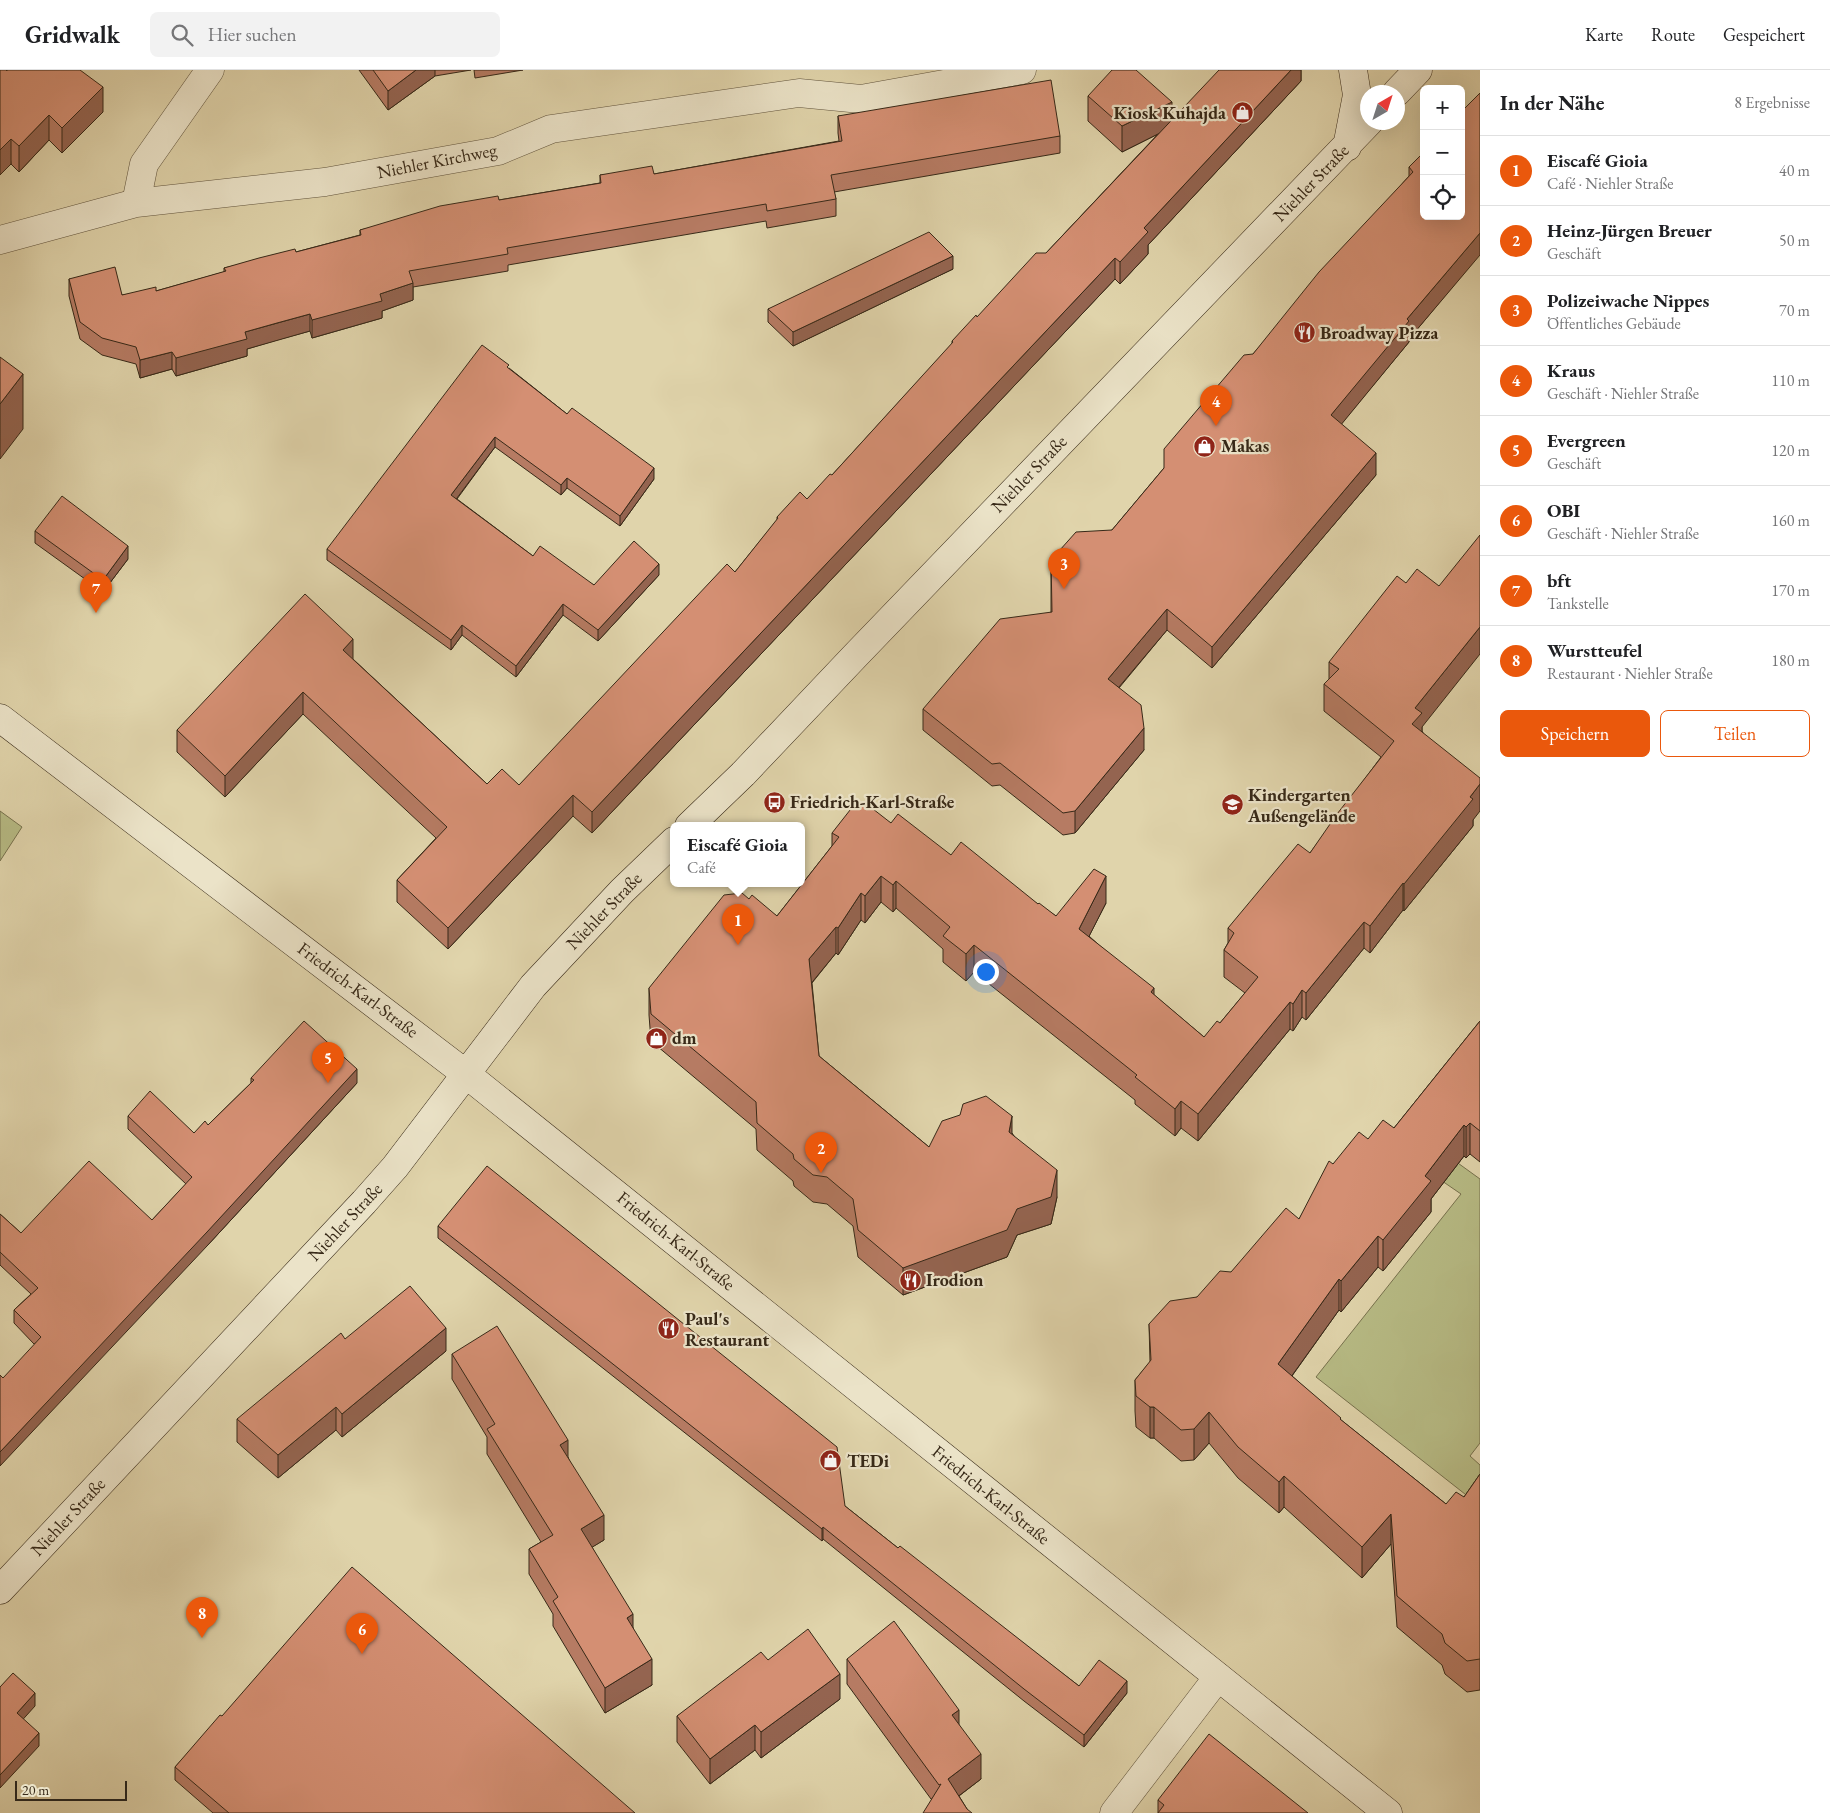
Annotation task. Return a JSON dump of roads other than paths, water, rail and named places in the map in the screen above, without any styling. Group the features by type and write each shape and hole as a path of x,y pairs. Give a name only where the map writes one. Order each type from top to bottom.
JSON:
{"street":[{"path":"136,203 144,164 210,70"},
{"name":"Niehler Kirchweg","path":"0,240 136,203 325,182 498,151 551,129 799,93 861,99 1022,70"},
{"path":"1347,147 1357,95 1353,70"},
{"path":"1404,85 1418,70"},
{"name":"Niehler Straße","path":"693,822 743,774 854,656 1363,130"},
{"name":"Friedrich-Karl-Straße","path":"0,718 466,1074 1388,1813"},
{"name":"Niehler Straße","path":"0,1590 364,1202 395,1167 533,986 622,891 670,845"},
{"path":"1114,1813 1218,1676"}],"place":[{"name":"Kiosk Kuhajda","path":"1242,113"},
{"name":"Broadway Pizza","path":"1304,333"},
{"name":"Kraus","path":"1216,426"},
{"name":"Makas","path":"1205,446"},
{"name":"Polizeiwache Nippes","path":"1064,589"},
{"name":"bft","path":"96,613"},
{"name":"Friedrich-Karl-Straße","path":"774,802"},
{"name":"Kindergarten Außengelände","path":"1232,805"},
{"name":"Eiscafé Gioia","path":"738,945"},
{"name":"dm","path":"656,1038"},
{"name":"Evergreen","path":"328,1083"},
{"name":"Heinz-Jürgen Breuer","path":"821,1173"},
{"name":"Irodion","path":"910,1280"},
{"name":"Paul's Restaurant","path":"669,1329"},
{"name":"TEDi","path":"831,1461"},
{"name":"Wurstteufel","path":"202,1638"},
{"name":"OBI","path":"362,1654"}]}
